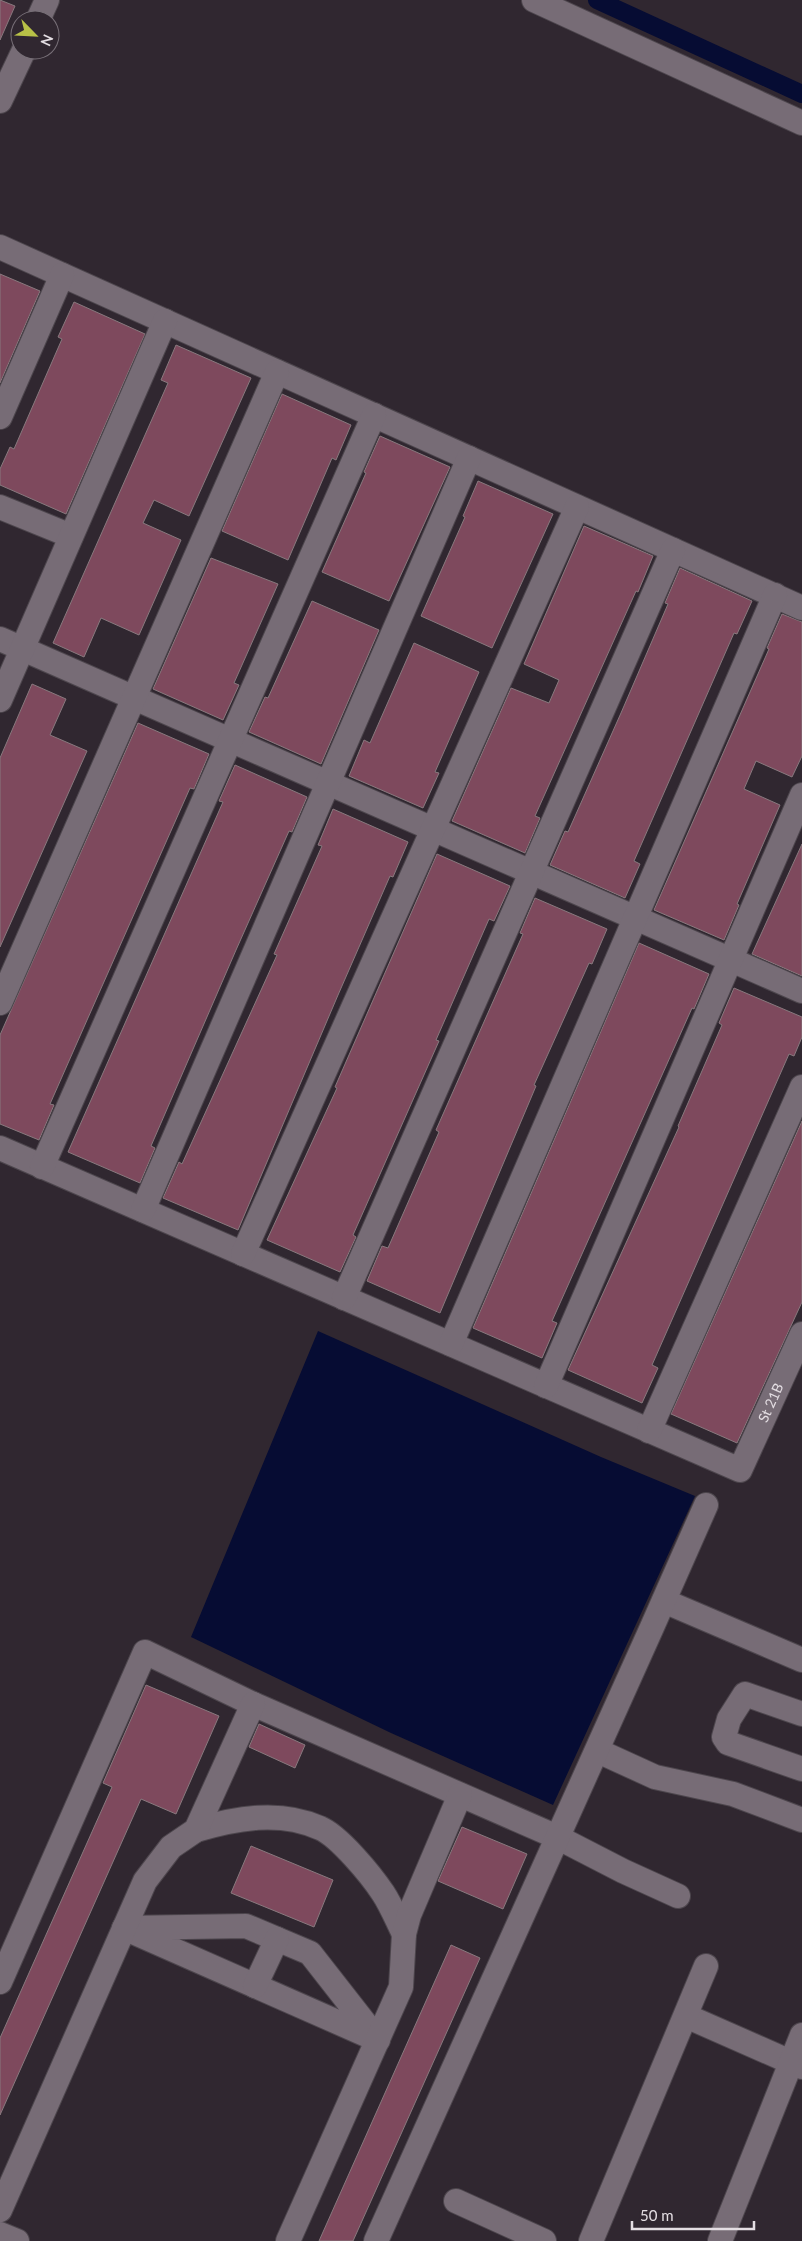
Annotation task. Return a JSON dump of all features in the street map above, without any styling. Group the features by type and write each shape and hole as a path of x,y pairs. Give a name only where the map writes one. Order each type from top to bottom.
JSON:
{"street":[{"path":"534,0 802,123"},
{"path":"0,101 19,60"},
{"path":"0,247 802,608"},
{"path":"0,417 62,275"},
{"path":"0,700 165,321"},
{"path":"0,1003 277,372"},
{"path":"42,1167 374,415"},
{"path":"143,1210 469,458"},
{"path":"0,507 71,536"},
{"path":"243,1254 577,507"},
{"path":"344,1298 673,550"},
{"path":"451,1344 775,595"},
{"path":"0,640 802,991"},
{"path":"546,1386 802,795"},
{"path":"649,1430 802,1087"},
{"path":"0,1148 740,1470 802,1334"},
{"path":"376,2241 557,1837 598,1752 706,1504"},
{"path":"664,1601 802,1660"},
{"path":"0,1982 145,1652 253,1704 557,1837 623,1871 678,1896"},
{"path":"800,1765 728,1743 724,1737 724,1728 745,1694 802,1714"},
{"path":"196,1830 253,1704"},
{"path":"598,1752 654,1776 733,1794 802,1820"},
{"path":"288,2241 401,1986 404,1934 409,1915 460,1795"},
{"path":"0,2210 145,1881 171,1847 196,1830 222,1823 276,1816 320,1828 348,1850 383,1893 404,1934"},
{"path":"124,1928 246,1926 310,1952 378,2040"},
{"path":"124,1928 378,2040"},
{"path":"255,1986 277,1939"},
{"path":"591,2241 706,1966"},
{"path":"686,2016 797,2065"},
{"path":"720,2241 797,2065 802,2035"},
{"path":"456,2201 544,2241"},
{"path":"0,2234 17,2241"}],"water":[{"path":"318,1331 601,1457 695,1496 553,1805 391,1733 191,1637"}],"building":[{"path":"0,0 15,6 13,10 10,10 10,17 0,40"},
{"path":"0,274 40,291 0,383"},
{"path":"74,302 145,334 66,514 0,485 0,469 10,447 14,449 62,339 58,337"},
{"path":"176,345 251,378 189,516 154,500 143,523 181,540 139,635 101,618 84,657 53,643 168,383 161,380"},
{"path":"282,394 351,425 336,460 332,458 288,560 222,531"},
{"path":"380,436 450,467 389,601 322,572 366,473 364,472"},
{"path":"478,481 553,514 492,648 421,616 465,517 463,516"},
{"path":"584,526 653,556 535,816 540,818 525,853 452,821 511,688 549,703 559,680 524,664"},
{"path":"211,558 278,584 234,683 239,685 223,720 153,689"},
{"path":"680,568 752,601 737,634 734,633 634,861 640,864 625,898 550,865 565,831 568,832 621,713 668,604 665,603"},
{"path":"312,601 379,630 321,764 249,732 265,697 268,698"},
{"path":"782,614 802,622 802,756 792,777 756,761 744,789 780,805 737,904 739,905 724,940 654,910 769,649 767,648"},
{"path":"414,643 479,672 435,772 439,773 423,808 349,776 364,740 370,743"},
{"path":"32,684 66,699 50,735 87,751 0,947 0,758"},
{"path":"138,723 209,754 194,789 190,788 50,1104 54,1105 39,1140 0,1124 0,1035"},
{"path":"235,765 307,797 292,832 289,831 151,1146 155,1148 140,1183 68,1152 223,802 219,801"},
{"path":"333,809 408,842 393,877 390,876 238,1230 163,1198 179,1162 182,1164 277,955 274,954 322,846 318,845"},
{"path":"802,844 802,976 752,954"},
{"path":"437,854 510,886 494,921 489,919 436,1040 439,1041 353,1235 356,1237 340,1272 267,1240 337,1088 335,1087"},
{"path":"535,898 607,929 592,964 589,963 534,1085 536,1086 440,1313 367,1281 382,1246 388,1248 439,1132 436,1130 523,934 520,933"},
{"path":"639,943 709,974 552,1321 557,1323 542,1358 473,1328"},
{"path":"734,988 802,1017 802,1037 794,1056 789,1054 652,1365 658,1368 642,1403 568,1370 679,1127 722,1025 719,1023"},
{"path":"802,1121 802,1302 737,1443 671,1414"},
{"path":"146,1685 219,1716 176,1814 141,1799 0,2115 0,2038 112,1787 103,1783"},
{"path":"259,1724 305,1745 295,1768 249,1747"},
{"path":"462,1827 527,1854 503,1909 438,1881"},
{"path":"251,1846 333,1880 314,1927 231,1893"},
{"path":"451,1945 480,1958 353,2241 319,2241"}],"waterway":[{"path":"597,0 802,94"}]}
